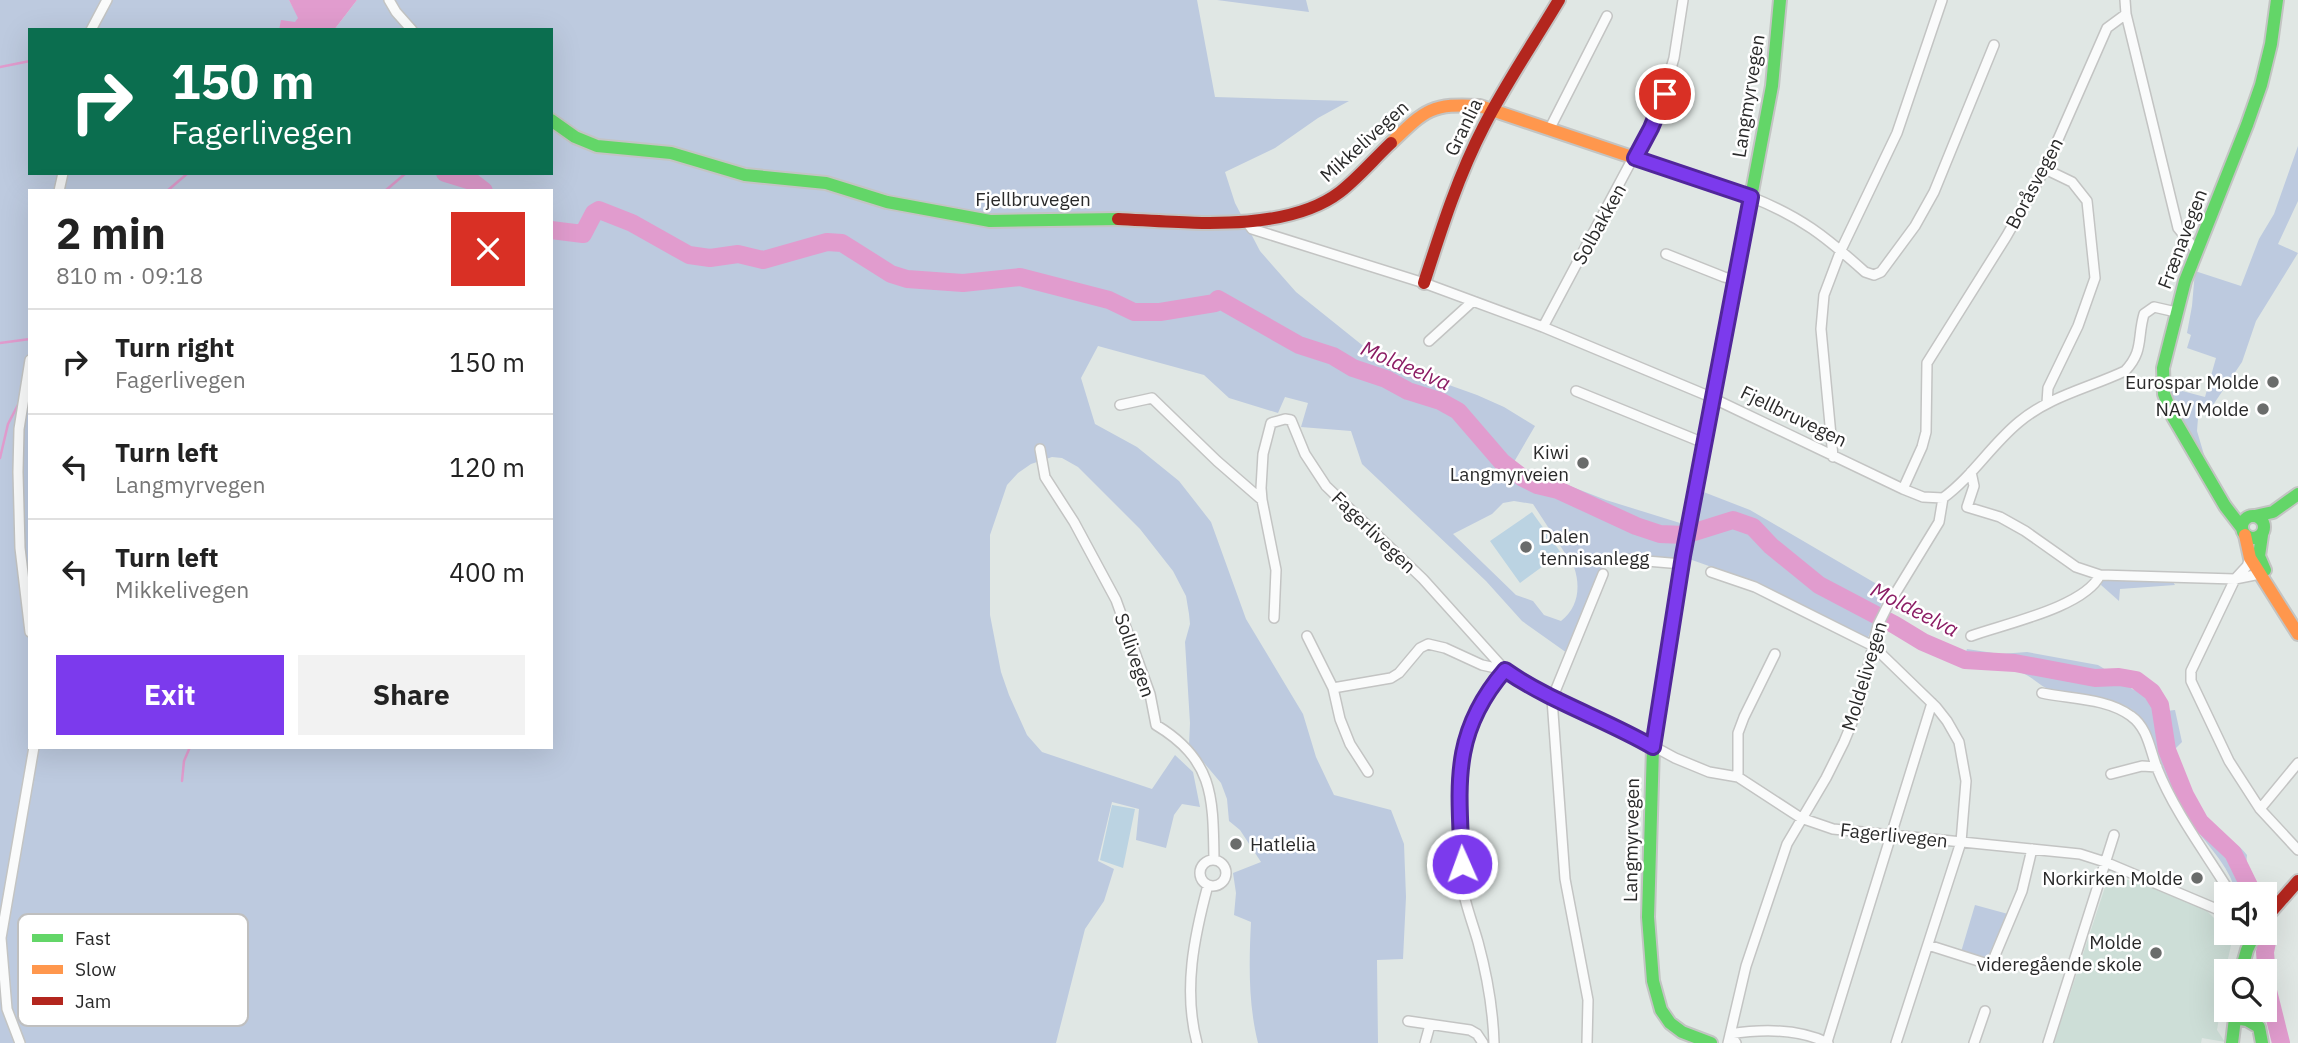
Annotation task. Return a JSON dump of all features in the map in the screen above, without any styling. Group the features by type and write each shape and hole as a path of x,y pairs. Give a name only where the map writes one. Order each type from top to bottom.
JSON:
{"main road":[{"name":"Granlia","path":"1424,283 1457,184 1493,110 1559,0"},
{"name":"Langmyrvegen","path":"1711,1043 1682,1032 1670,1023 1661,1010 1653,981 1648,918 1653,747 1682,560 1776,61 1780,0"},
{"name":"Frænavegen","path":"2277,0 2270,54 2258,99 2196,249 2176,312 2162,375 2165,399 2230,515 2248,524 2250,558 2298,634"},
{"name":"Mikkelivegen","path":"1246,221 1286,216 1315,207 1340,192 1421,114 1450,104 1480,106 1493,110 1751,197"},
{"name":"Fjellbruvegen","path":"553,121 575,137 597,146 671,153 745,175 772,180 827,183 887,202 972,219 990,221 1114,218 1213,224 1246,221"},
{"path":"2248,524 2298,496"},
{"path":"2248,524 2254,538 2289,511 2298,496"},
{"path":"2248,524 2263,521 2263,533"},
{"name":"Frænavegen","path":"2263,533 2259,555 2280,603"},
{"path":"2277,905 2298,881"},
{"path":"2232,1043 2234,1022"},
{"path":"2250,1022 2259,1027 2262,1043"}],"street":[{"path":"92,28 107,0"},
{"path":"388,0 410,28"},
{"name":"Solbakken","path":"1543,327 1651,128 1665,94 1674,58 1683,0"},
{"path":"1833,457 1821,329 1824,295 1841,250 1897,133 1942,0"},
{"path":"2125,0 2178,228 2196,249"},
{"name":"Boråsvegen","path":"1903,489 1926,432 1927,363 2045,169 2107,28 2126,13"},
{"path":"1549,130 1607,16"},
{"name":"Mikkelivegen","path":"1751,197 1797,217 1869,274 1881,272 1916,226 1934,192 1994,45"},
{"path":"2045,169 2072,182 2087,201 2095,278 2078,326 2048,388 2047,403"},
{"name":"Fjellbruvegen","path":"1246,221 1252,229 1424,283 1543,327 1713,399 1903,489 1923,497 1943,498"},
{"path":"1666,254 1735,280"},
{"path":"1429,341 1473,301"},
{"path":"1943,498 1958,487 1997,441 2021,420 2047,403 2125,371 2139,352 2139,330 2144,314 2154,307 2176,312"},
{"path":"28,376 19,429 18,524 28,622"},
{"path":"1576,391 1704,443"},
{"path":"1120,405 1152,398 1262,500"},
{"name":"Fagerlivegen","path":"1274,618 1276,570 1262,500 1263,454 1271,423 1285,419 1291,420 1305,454 1326,486 1423,579 1505,670 1552,699 1629,733 1702,770 1738,777 1801,818 1833,829 2080,854 2214,908"},
{"name":"Sollivegen","path":"1040,449 1045,477 1074,522 1116,600 1150,694 1156,725 1174,736 1195,757 1202,770 1208,785 1213,816 1214,859"},
{"path":"1971,472 1974,486 1967,507 2000,517 2076,567 2100,575 2235,579 2260,574"},
{"name":"Moldelivegen","path":"1729,1038 1741,981 1787,844 1844,742 1858,708 1878,625 1939,522 1943,498"},
{"path":"2250,558 2235,579 2191,671 2191,681 2230,761 2260,809 2298,850"},
{"path":"1623,559 1682,560"},
{"path":"1711,572 1755,587 1873,646 1932,703 1955,734 1966,771 1961,842 1896,1043"},
{"path":"1587,1043 1588,1000 1566,879 1552,699 1603,575"},
{"path":"1971,636 2041,614 2096,583 2100,575"},
{"path":"1307,636 1333,688 1340,719 1350,744 1368,772"},
{"path":"1333,688 1391,678 1399,673 1420,648 1428,644 1446,648 1482,665 1505,670 1472,717 1461,755 1462,886 1484,965 1492,1008 1494,1043"},
{"path":"1738,777 1738,733 1775,654"},
{"path":"2042,693 2102,704 2127,713 2138,723 2173,801 2224,882"},
{"path":"1729,1038 1774,1031 1828,1042 1889,835 1932,703"},
{"path":"20,1043 7,1009 1,938 34,749"},
{"path":"2260,809 2298,763"},
{"path":"2111,774 2142,766 2157,767"},
{"path":"2048,1043 2115,835"},
{"path":"1928,945 1991,965 2022,891 2032,849"},
{"name":"Sollivegen","path":"1214,859 1224,866 1225,878 1220,884 1208,885 1202,881 1199,870 1203,863 1214,859"},
{"name":"Sollivegen","path":"1197,1043 1191,1002 1192,961 1195,934 1208,885"},
{"path":"1974,1043 1985,1011"},
{"path":"1408,1021 1475,1032 1483,1043"},
{"path":"1425,1043 1430,1025"},
{"path":"1729,1038 1736,1043"}],"shaded area":[{"path":"0,0 289,0 299,18 296,22 280,28 28,28 28,175 553,175 553,28 336,28 357,0 1197,0 1215,97 1349,101 1318,118 1275,148 1225,172 1235,203 1260,251 1296,292 1382,361 1477,395 1504,407 1535,426 1514,462 1518,466 1606,500 1693,527 1701,491 1750,510 1887,590 1866,643 1754,582 1692,560 1626,556 1603,565 1567,653 1522,621 1486,581 1362,464 1351,431 1301,427 1308,403 1285,397 1278,413 1229,398 1204,375 1098,346 1081,378 1095,424 1137,447 1179,481 1211,522 1246,619 1303,714 1316,757 1334,795 1391,810 1404,844 1406,897 1403,959 1377,960 1378,1043 1258,1043 1251,998 1251,922 1234,915 1236,893 1233,873 1261,862 1240,830 1229,821 1227,799 1221,783 1189,745 1185,642 1190,624 1186,596 1173,571 1140,529 1078,467 1062,458 1052,457 1031,464 1007,485 990,535 990,615 1001,672 1009,695 1027,735 1042,752 1152,789 1175,755 1193,772 1200,807 1182,804 1174,815 1166,848 1136,840 1139,809 1112,802 1098,861 1114,869 1104,901 1085,929 1056,1043 0,1043","holes":["1514,501 1533,504 1574,567 1576,597 1571,610 1561,621 1544,615 1533,601 1516,595 1453,534 1492,514 1503,503"]},
{"path":"289,0 357,0 336,28 279,28 281,20 295,22 298,18"},
{"path":"1217,0 1306,0 1309,12"},
{"path":"2298,146 2298,201 2278,244 2298,253 2256,321 2242,362 2213,405 2198,418 2197,431 2205,458 2169,398 2171,388 2205,397 2216,358 2187,348 2191,335 2187,333 2195,271 2241,286 2259,239 2274,214"},
{"name":"Dalen tennisanlegg","path":"1532,512 1561,553 1520,583 1490,541"},
{"path":"2110,577 2173,582 2175,585 2120,589 2119,601 2101,585 2102,581"},
{"path":"1967,649 2000,654 2027,652 2098,665 2132,689 2147,695 2156,708 2175,710 2182,742 2174,750 2187,784 2212,824 2247,855 2252,882 2232,882 2195,828 2164,771 2152,737 2141,718 2132,710 2109,700 2056,692 2019,672 1961,664"},
{"path":"1112,805 1135,809 1123,868 1100,860"},
{"name":"Molde videregående skole","path":"2118,875 2156,886 2205,909 2214,918 2214,945 2231,945 2228,959 2214,959 2214,1022 2218,1022 2217,1030 2225,1042 2202,1038 2201,1043 2054,1043 2107,881"},
{"path":"1975,905 2008,914 1987,959 1961,952"}],"waterway":[{"path":"0,67 28,61"},
{"path":"169,189 186,175"},
{"path":"387,189 404,175"},
{"name":"Moldeelva","path":"452,175 471,181 481,189"},
{"name":"Moldeelva","path":"553,230 583,234 594,213 599,210 632,223 689,255 710,258 738,254 763,260 827,242 842,243 891,274 907,279 963,283 1020,277 1109,300 1134,312 1160,312 1215,303 1218,299 1299,345 1333,356 1353,368 1440,401 1458,411 1502,462 1537,485 1558,490 1636,526 1660,534 1685,535 1733,520 1753,527 1771,546 1819,585 1923,642 1965,660 2015,663 2095,678 2119,677 2136,680 2152,692 2160,705 2167,750 2185,795 2200,822 2233,853 2247,882"},
{"path":"0,343 28,339"},
{"path":"0,458 8,424 21,399"},
{"path":"182,781 184,761 189,749"},
{"name":"Moldeelva","path":"2266,945 2268,991 2281,1043"}],"traffic: fast":[{"path":"1701,462 1772,86 1780,0"},
{"path":"2242,528 2225,506 2173,417 2164,394 2163,368 2185,281 2261,85 2271,44 2277,0"},
{"path":"553,121 575,137 597,146 671,153 745,175 826,183 887,202 990,221 1118,219"},
{"path":"2255,516 2273,512 2298,494"},
{"path":"2253,516 2261,519 2264,527 2261,535 2253,538 2245,535 2242,527 2245,519 2253,516"},
{"path":"2262,535 2259,556 2265,570"},
{"path":"1661,697 1653,747 1648,917 1653,981 1661,1010 1670,1023 1682,1032 1711,1043"},
{"path":"2244,959 2249,945"},
{"path":"2232,1043 2235,1022"},
{"path":"2250,1022 2259,1027 2262,1043"}],"traffic: slow":[{"path":"1391,143 1412,123 1430,111 1450,106 1480,106 1751,197"},
{"path":"2245,535 2250,558 2298,634"}],"traffic: jam":[{"path":"1424,283 1451,203 1484,126 1559,0"},
{"path":"1118,219 1203,223 1263,220 1291,214 1317,205 1340,192 1391,143"},
{"path":"1661,697 1701,462"},
{"path":"2277,905 2298,881"}],"place":[{"name":"Eurospar Molde","path":"2273,382"},
{"name":"NAV Molde","path":"2263,409"},
{"name":"Kiwi Langmyrveien","path":"1583,463"},
{"name":"Dalen tennisanlegg","path":"1526,547"},
{"name":"Hatlelia","path":"1236,844"},
{"name":"Norkirken Molde","path":"2197,878"},
{"name":"Molde videregående skole","path":"2156,953"}],"route":[{"path":"1462,864 1461,755 1472,717 1505,670 1552,699 1629,733 1653,747 1683,556 1751,197 1635,158 1665,94"}]}
